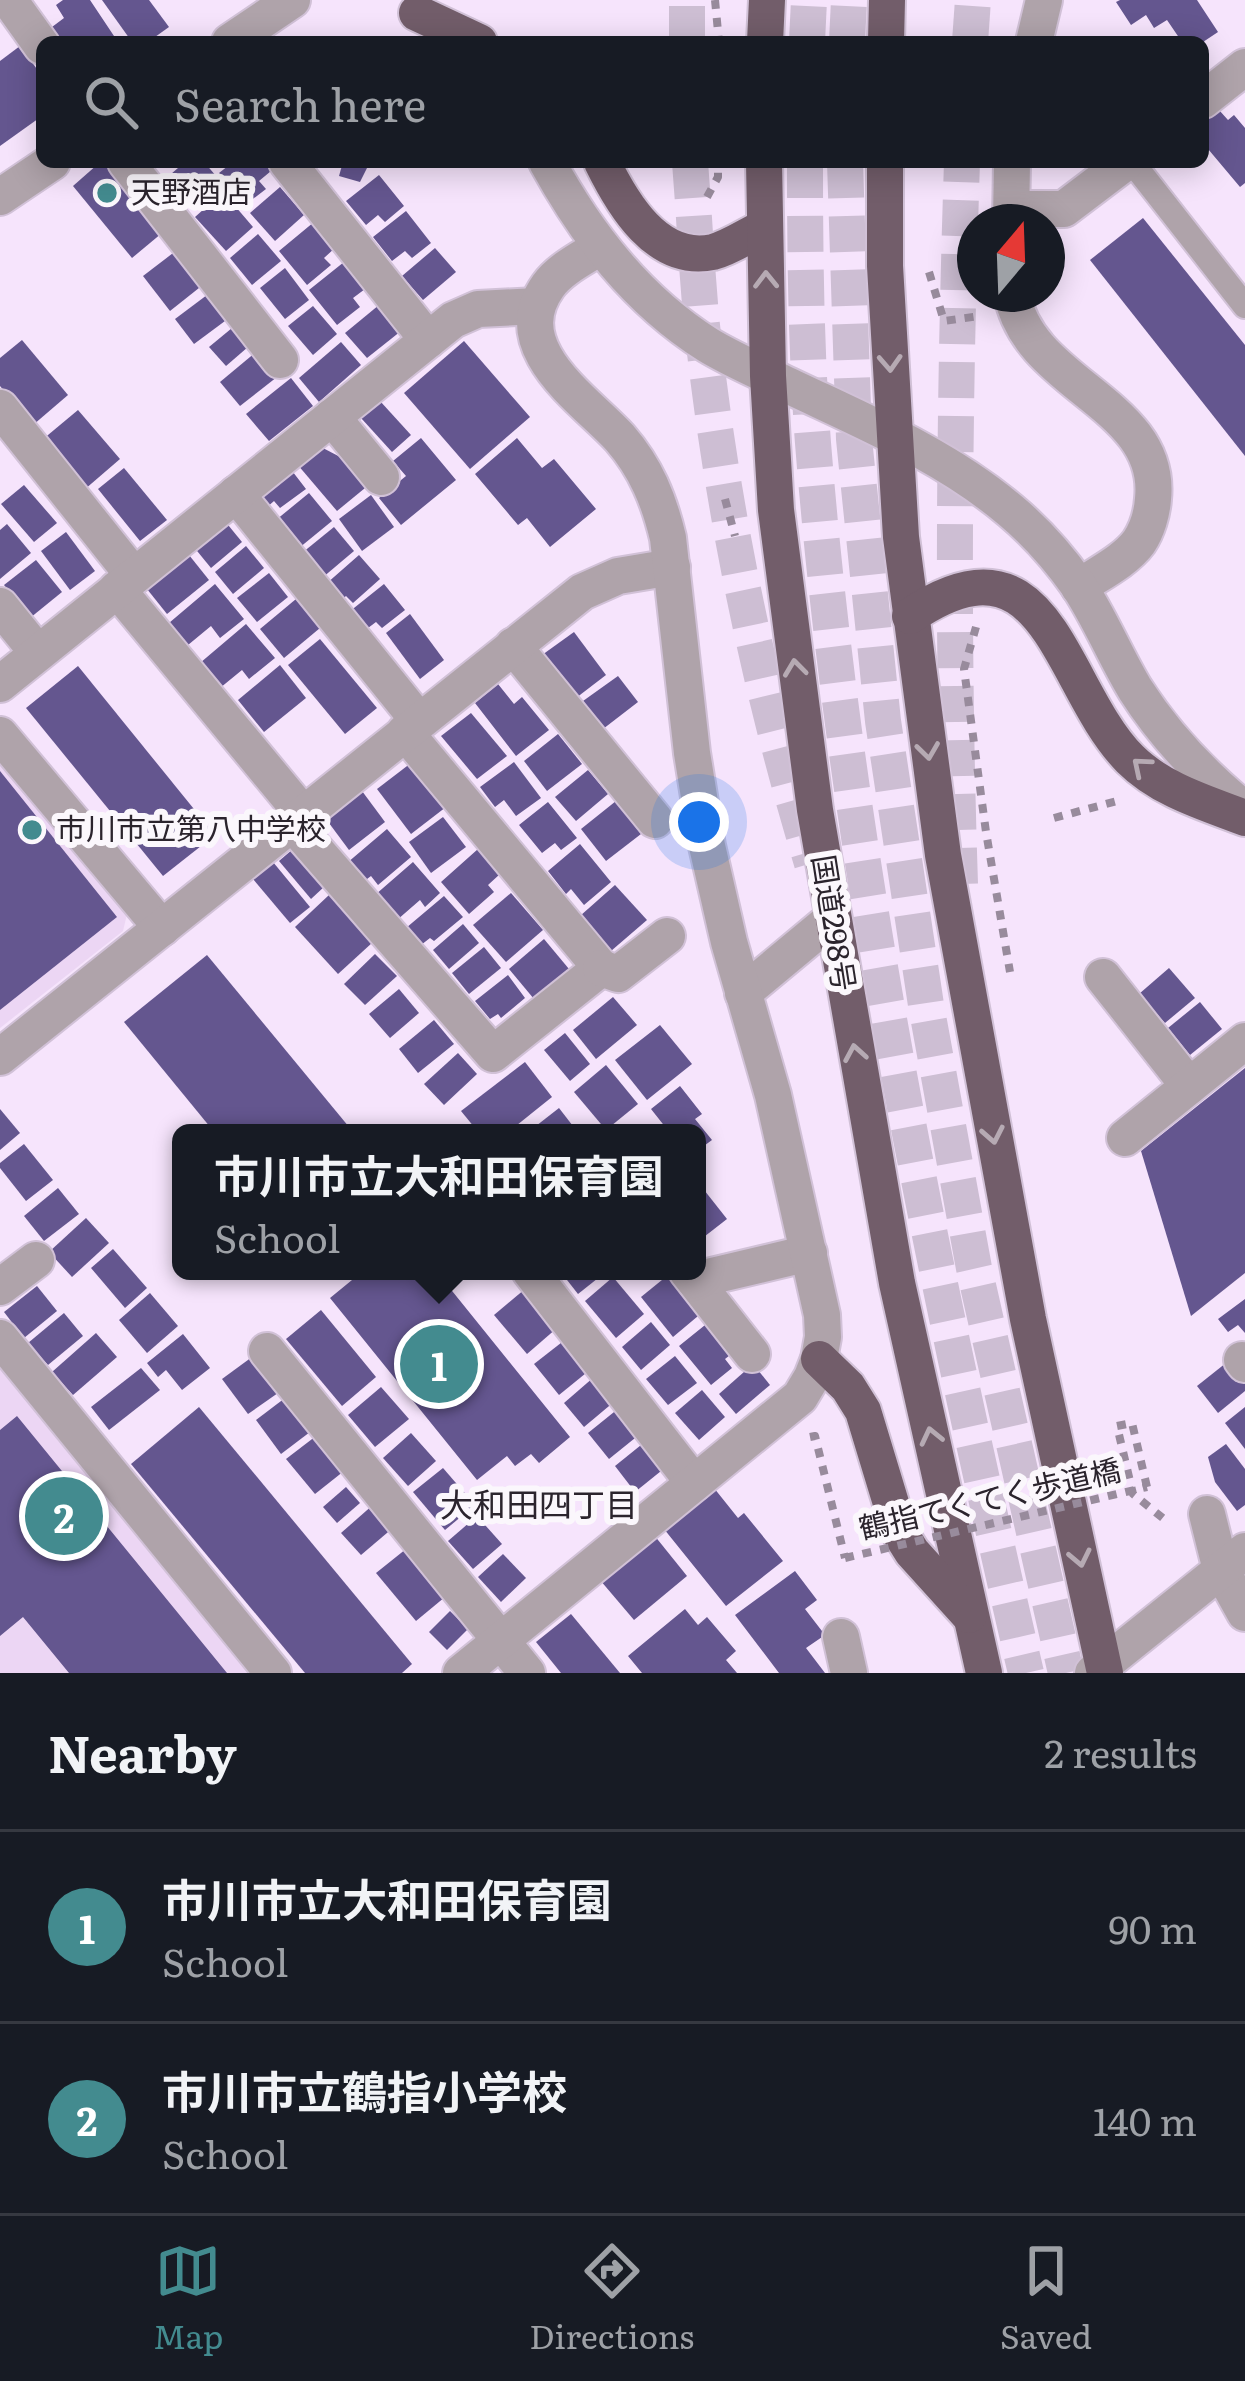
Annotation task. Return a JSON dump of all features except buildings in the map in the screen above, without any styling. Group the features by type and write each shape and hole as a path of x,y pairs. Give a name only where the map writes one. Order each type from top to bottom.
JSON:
{"highway":[{"path":"765,36 767,0"},
{"path":"886,36 887,0"},
{"path":"410,7 467,36"},
{"path":"606,168 639,222 660,241 682,250 709,253 765,227"},
{"name":"国道298号","path":"764,168 768,376 782,562 809,774 897,1283 984,1673"},
{"path":"885,168 894,436 910,616 943,855 1028,1319 1100,1670"},
{"path":"910,616 944,595 968,588 993,588 1019,597 1041,616 1100,720 1132,761 1184,794 1245,814"},
{"path":"819,1359 848,1387 862,1411 900,1533 972,1617"}],"street":[{"path":"9,0 36,38"},
{"path":"239,36 292,0"},
{"path":"1035,36 1044,0"},
{"path":"410,7 441,36"},
{"path":"0,197 43,168"},
{"path":"131,168 280,360"},
{"path":"291,168 428,340"},
{"path":"550,168 600,247 683,328 955,469 1013,512 1079,587 1137,692 1170,738 1245,814"},
{"path":"1011,204 1012,168"},
{"path":"1065,207 1121,168"},
{"path":"461,1673 800,1397 819,1359 823,1337 809,1253 703,823 668,538 652,485 621,439 550,369 540,348 537,306 548,285 600,247"},
{"path":"0,684 453,320 478,309 537,306"},
{"path":"1008,312 1058,368 1129,426 1153,477 1150,516 1138,543 1079,587"},
{"path":"0,408 298,819 493,1054 601,968"},
{"path":"332,417 381,478"},
{"path":"236,494 601,968 618,974 667,936"},
{"path":"0,1058 582,592 618,576 672,567"},
{"path":"0,606 38,653"},
{"path":"513,646 656,820"},
{"path":"0,735 162,928"},
{"path":"743,993 832,919"},
{"path":"1103,977 1190,1086"},
{"path":"1125,1138 1245,1041"},
{"path":"706,1273 809,1253"},
{"path":"0,1287 36,1260"},
{"path":"537,1280 694,1483"},
{"path":"694,1280 752,1354"},
{"path":"0,1338 273,1673"},
{"path":"268,1351 527,1673"},
{"path":"1207,1514 1233,1561 1245,1612"},
{"path":"1100,1670 1233,1561"}],"lane":[{"path":"1134,168 1245,306"}],"path":[{"path":"715,0 718,36"},
{"path":"706,197 718,168"},
{"path":"944,321 974,312"},
{"path":"976,627 964,669 1012,986"},
{"path":"1054,818 1126,799"},
{"name":"鶴指てくてく歩道橋","path":"818,1449 844,1558 1147,1487 1132,1423 1117,1426 1133,1494 1164,1520"},
{"path":"1103,1482 1108,1502"}],"shaded area":[{"name":"市川市立第八中学校","path":"0,750 128,910 123,931 0,1028"},
{"path":"0,1359 258,1673 0,1673"}],"tunnel":[{"path":"687,0 687,36"},
{"path":"807,36 809,0"},
{"path":"847,36 849,0"},
{"path":"970,36 973,0"},
{"path":"690,168 704,344 734,541 776,736 812,863"},
{"path":"805,168 813,443 847,753 926,1215 1026,1673"},
{"path":"845,168 854,439 883,721 926,1005 974,1268 1066,1673"},
{"path":"960,884 955,523 962,168"}],"place":[{"name":"天野酒店","path":"107,193"},
{"name":"市川市立第八中学校","path":"32,830"},
{"name":"市川市立大和田保育園","path":"439,1364"},
{"name":"市川市立鶴指小学校","path":"64,1516"}],"district":[{"name":"大和田四丁目","path":"539,1505"}]}
